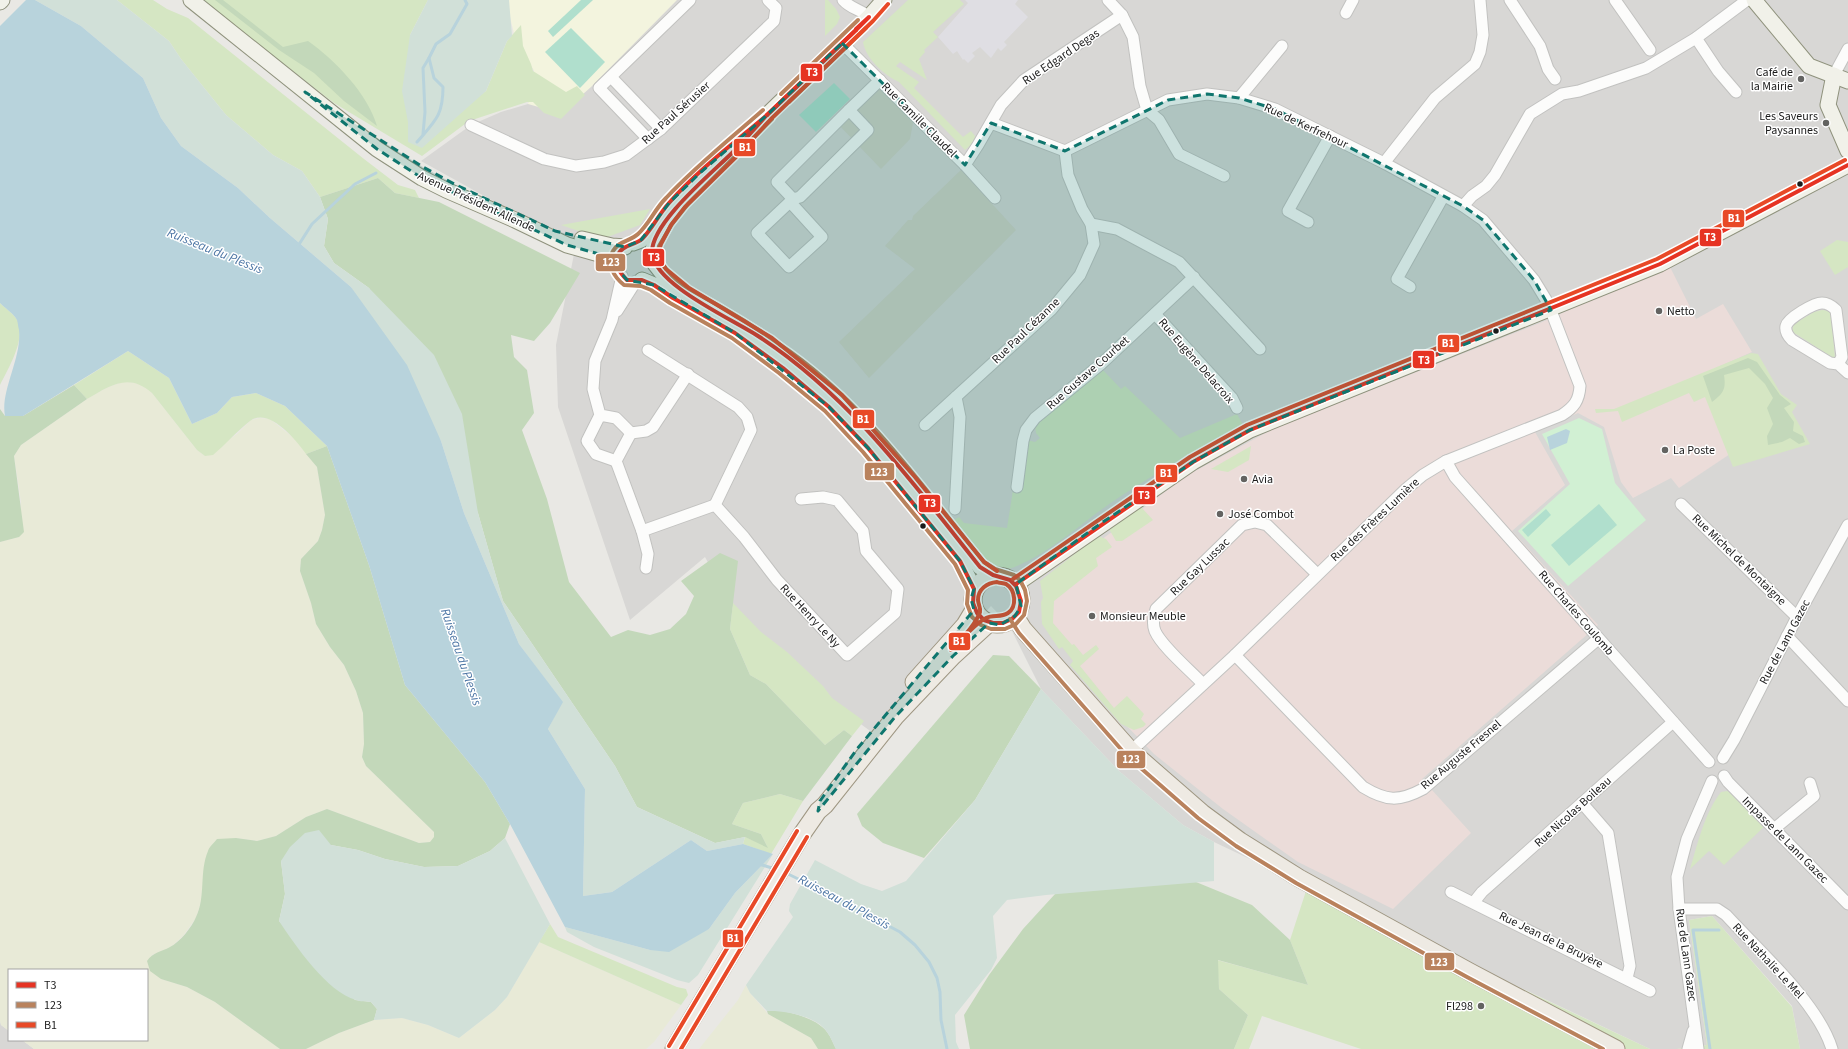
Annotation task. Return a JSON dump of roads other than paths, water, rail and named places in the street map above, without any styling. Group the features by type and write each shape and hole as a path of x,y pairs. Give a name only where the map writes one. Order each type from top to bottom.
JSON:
{"main road":[{"name":"Avenue Président Allende","path":"191,0 377,149 422,178 567,245 606,256 629,276 654,285 673,298 736,333 783,368 829,407 868,448 960,561 974,589"},
{"path":"767,115 732,153 680,203 666,222 655,242 650,275 629,276 618,254 629,245 641,240 670,202 700,172 767,115 842,43 863,9 884,0"},
{"path":"1754,0 1809,66 1841,78 1828,105 1848,151"},
{"name":"Avenue Président Allende","path":"305,92 423,167 456,185 555,231 612,246 629,245"},
{"path":"1016,584 1100,524 1193,462 1250,430 1433,355 1551,310 1660,264 1848,164"},
{"path":"629,245 646,246 662,273 685,293 770,343 838,399 910,481 980,567 994,576"},
{"path":"989,576 1008,578 1016,584 1020,594 1021,606 1016,616 1008,622 1000,624 989,623 982,619 974,610 971,599 974,589 981,581 989,576"},
{"path":"818,811 820,802 857,749 965,624 974,610"},
{"path":"1016,616 1023,629 1131,751 1202,813 1240,842 1299,878 1470,972 1616,1049"},
{"path":"673,1047 818,811 825,805 895,717 953,656 989,623"}],"street":[{"path":"648,139 600,88 690,0"},
{"name":"Rue Paul Sérusier","path":"471,124 544,159 576,166 604,162 626,155 661,129 774,21 776,8 768,0"},
{"path":"843,0 849,6 863,9"},
{"path":"1108,0 1122,15 1133,37 1140,86 1147,110 1159,120 1178,154 1224,176"},
{"path":"1346,13 1352,0"},
{"path":"1384,163 1435,98 1475,64 1480,52 1482,35 1480,0"},
{"path":"1510,0 1540,46 1548,69 1555,79"},
{"path":"1615,0 1650,50"},
{"path":"1463,206 1472,196 1486,186 1495,175 1530,114 1562,94 1579,91 1646,68 1696,38 1747,0"},
{"name":"Rue Edgard Degas","path":"965,165 1001,105 1024,80 1122,15"},
{"path":"1696,38 1718,71 1736,92"},
{"name":"Rue Camille Claudel","path":"842,43 965,165 995,198"},
{"path":"1239,98 1282,46"},
{"path":"1841,78 1848,49"},
{"path":"611,77 661,129"},
{"path":"849,110 868,130 800,196 792,201 758,233 789,267 822,237 792,201 777,182 849,110 880,80"},
{"name":"Rue de Kerfrehour","path":"1065,151 1168,100 1207,94 1239,98 1275,109 1384,163 1443,197 1463,206 1483,220 1509,248 1534,280 1551,310"},
{"path":"991,122 1065,151"},
{"path":"1308,222 1288,211 1330,136"},
{"name":"Rue Paul Cézanne","path":"925,425 1052,310 1080,275 1094,244 1091,224 1082,209 1068,175 1065,151"},
{"path":"1410,287 1398,279 1443,197"},
{"path":"1091,224 1117,229 1179,262 1260,349"},
{"path":"616,461 596,454 587,442 600,414 592,389 595,361 629,276"},
{"name":"Rue Gustave Courbet","path":"1017,487 1023,441 1026,430 1035,418 1101,364 1194,277"},
{"path":"1838,364 1842,357 1836,310 1830,305 1823,303 1812,306 1789,321 1786,327 1788,335 1792,340 1830,363 1838,364 1848,373"},
{"name":"Rue des Frères Lumière","path":"1131,751 1235,655 1317,574 1406,489 1423,475 1446,461 1562,415 1576,404 1580,395 1580,386 1551,310"},
{"name":"Rue Eugène Delacroix","path":"1155,314 1232,398 1237,408"},
{"path":"642,531 715,505 751,430 747,417 738,407 648,350"},
{"path":"631,433 646,431 654,427 688,374"},
{"path":"955,509 960,417 956,397"},
{"path":"600,414 616,418 631,433"},
{"path":"631,433 616,461 642,531 648,554 646,568"},
{"name":"Rue Charles Coulomb","path":"1446,461 1455,477 1709,762"},
{"name":"Rue Henry Le Ny","path":"715,505 744,536 777,580 847,656 895,613 898,589 866,551 863,531 837,500 823,497 801,499"},
{"name":"Rue Michel de Montaigne","path":"1681,504 1797,617"},
{"name":"Rue Gay Lussac","path":"1203,684 1161,641 1155,630 1153,620 1156,609 1242,525 1255,522 1266,525 1317,574"},
{"name":"Rue de Lann Gazec","path":"1723,758 1734,740 1797,617 1847,528"},
{"path":"1787,636 1848,701"},
{"name":"Rue Auguste Fresnel","path":"1235,655 1363,788 1376,795 1391,799 1409,797 1423,789 1598,639"},
{"name":"Rue Nicolas Boileau","path":"1474,902 1482,892 1673,722"},
{"path":"1716,756 1723,758 1725,765 1724,776 1717,782 1712,781 1709,776 1709,762 1711,758 1716,756"},
{"name":"Impasse de Lann Gazec","path":"1724,776 1848,904"},
{"name":"Rue de Lann Gazec","path":"1694,1016 1679,909 1677,878 1687,839 1712,781"},
{"path":"1774,829 1814,796 1810,783"},
{"path":"1582,804 1608,833 1630,966 1626,978"},
{"name":"Rue Jean de la Bruyère","path":"1451,892 1474,902 1650,991"},
{"name":"Rue Nathalie Le Mel","path":"1679,909 1717,909 1726,915 1803,997 1829,1038 1832,1049"},
{"path":"1688,1049 1691,1040 1694,1016"},
{"path":"1694,1016 1698,1049"}],"water":[{"path":"26,0 35,0 81,26 143,78 161,118 181,146 238,188 270,218 351,287 407,365 441,441 464,513 519,644 563,702 548,729 585,789 583,896 612,892 691,840 707,851 743,844 773,854 735,893 709,929 669,952 650,950 565,927 510,824 485,782 405,685 369,565 327,446 285,406 256,393 232,397 217,413 192,424 169,378 128,351 23,416 5,416 4,406 8,385 15,363 19,341 19,330 16,318 0,303 0,26"},
{"path":"1566,429 1570,431 1567,443 1550,450 1547,437"}],"waterway":[{"path":"417,142 437,118 440,112 443,97 443,87 434,78 429,58 436,44 450,34 467,4 465,0"},
{"path":"423,134 425,112 423,68 429,58"},
{"path":"298,246 312,224 355,184 376,173"},
{"name":"Ruisseau du Plessis","path":"759,864 775,869"},
{"name":"Ruisseau du Plessis","path":"786,873 900,932 915,945 929,962 937,978 940,992 941,1020 947,1049"},
{"path":"1710,1049 1693,930 1719,930"}],"place":[{"name":"Café de la Mairie","path":"1801,79"},
{"name":"Les Saveurs Paysannes","path":"1826,123"},
{"name":"Netto","path":"1659,311"},
{"name":"La Poste","path":"1665,450"},
{"name":"Avia","path":"1244,479"},
{"name":"José Combot","path":"1220,514"},
{"name":"Monsieur Meuble","path":"1092,616"},
{"name":"Fl298","path":"1481,1006"}]}
